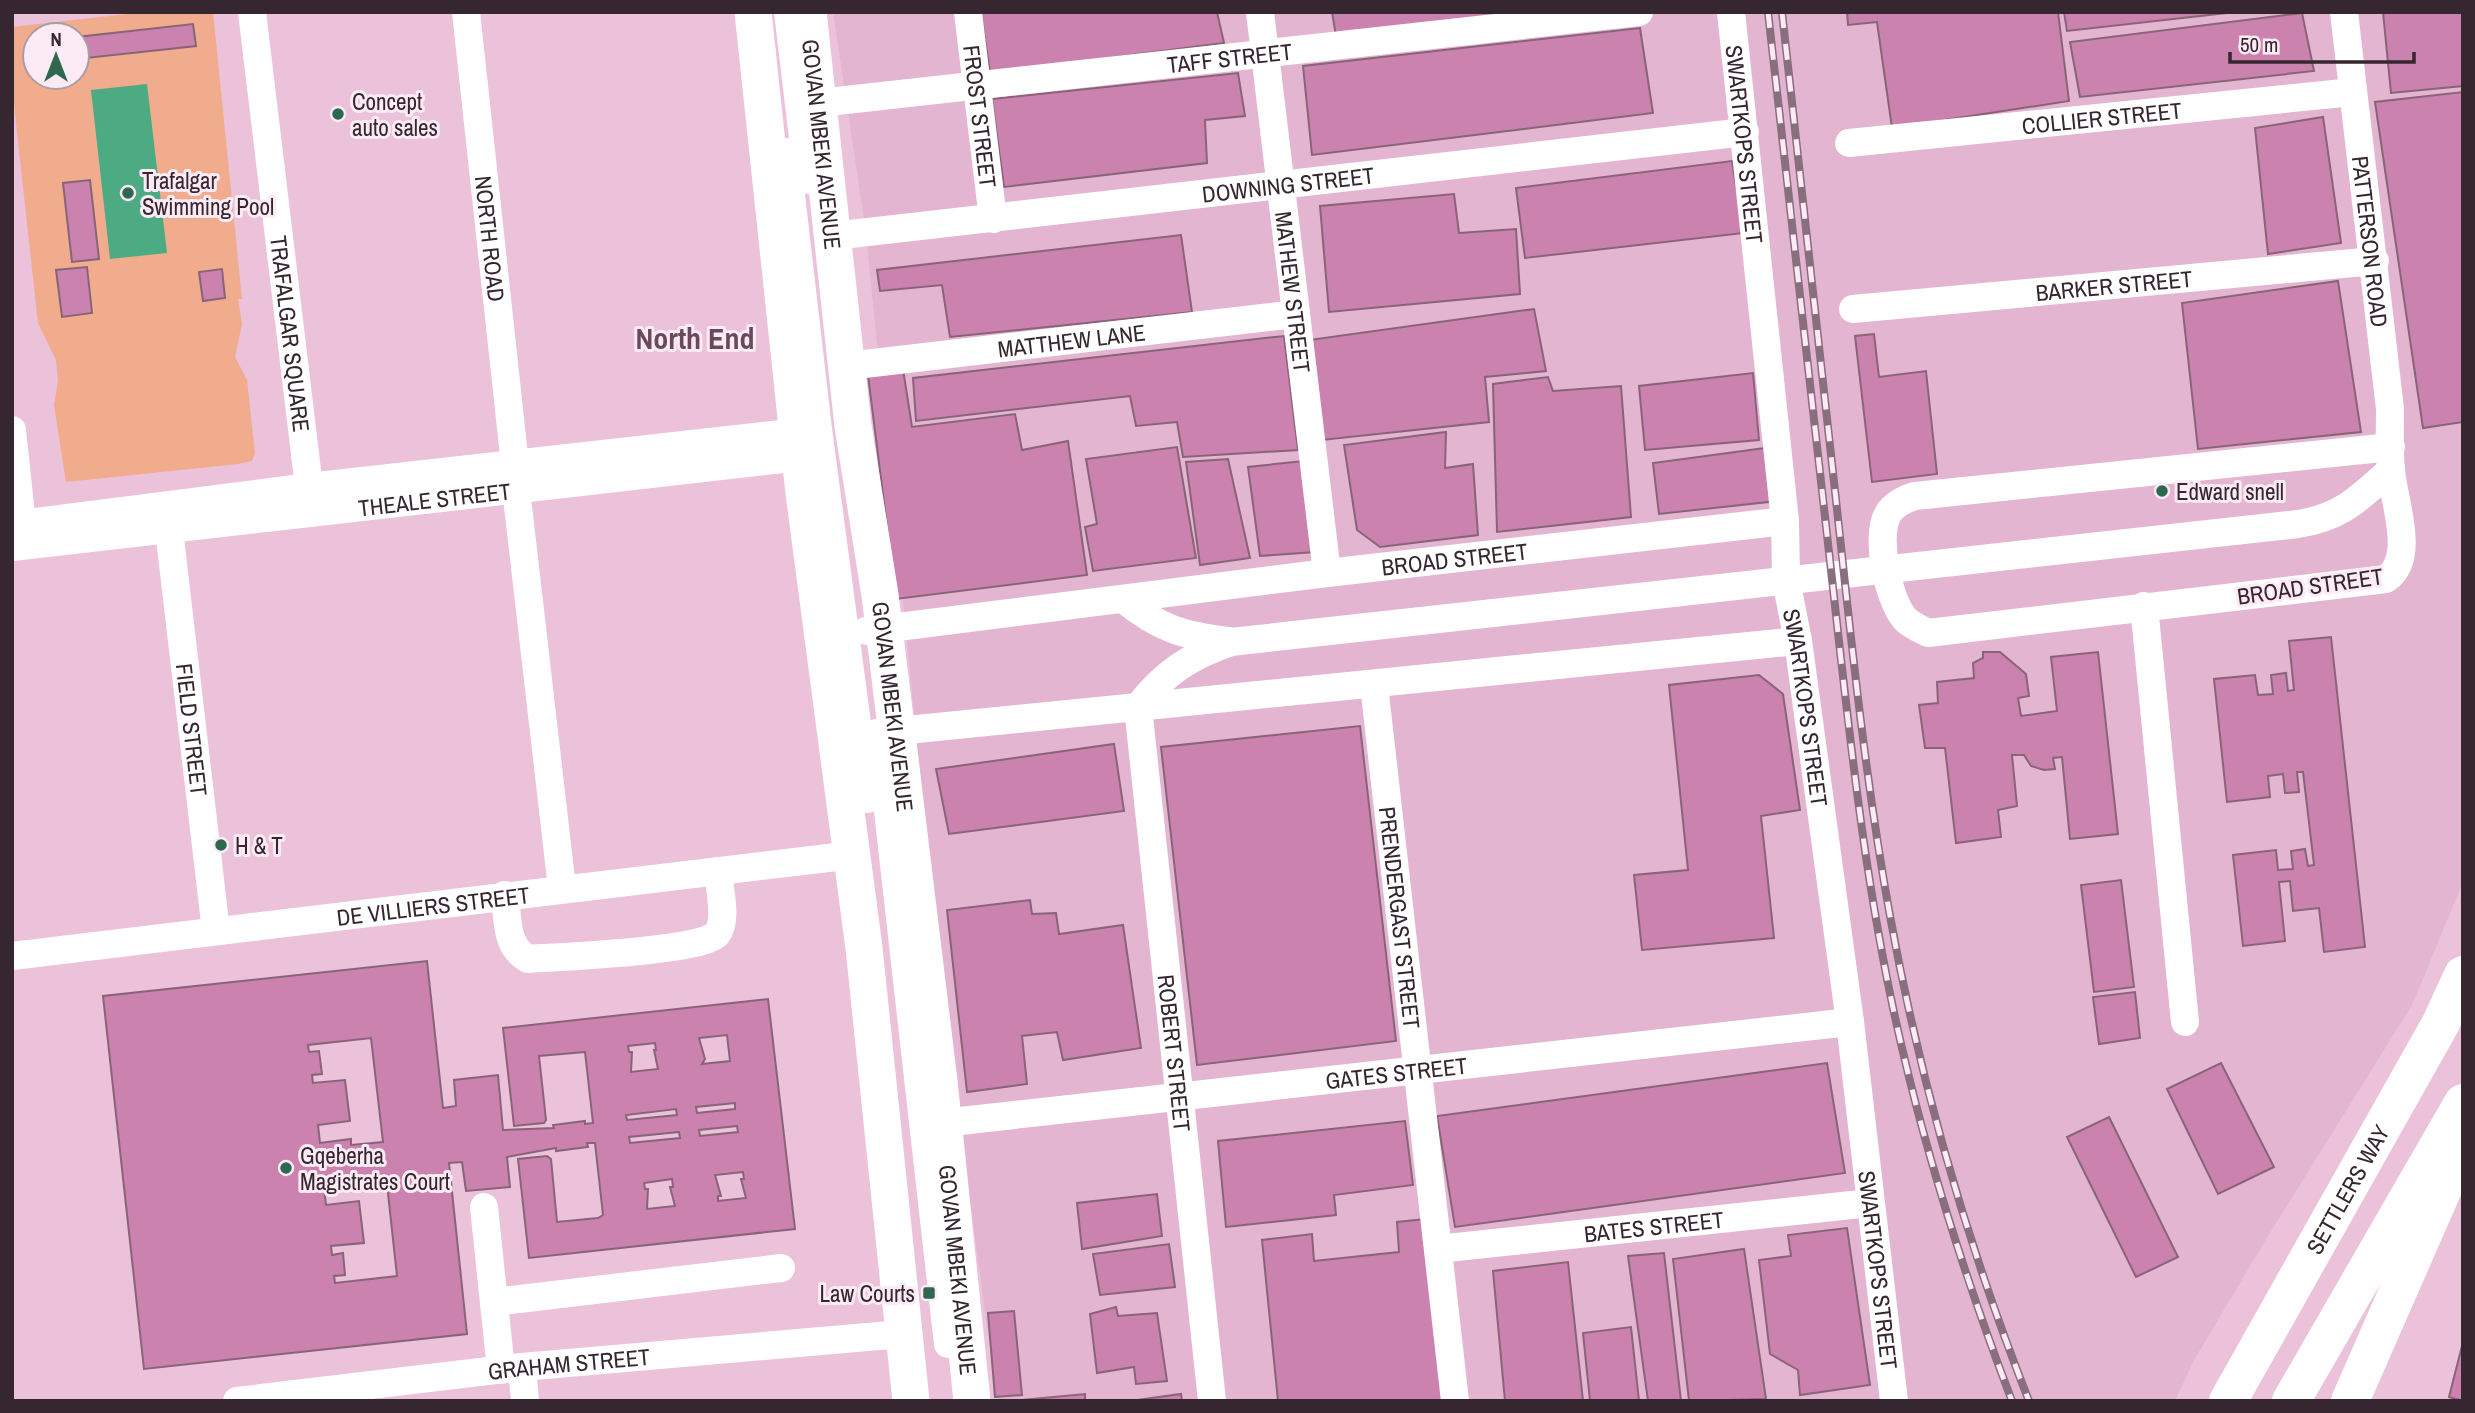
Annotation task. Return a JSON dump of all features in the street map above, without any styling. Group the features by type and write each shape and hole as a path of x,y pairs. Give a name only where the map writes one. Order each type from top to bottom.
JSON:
{"highway":[{"name":"SETTLERS WAY","path":"2228,1401 2441,1023 2463,975"},
{"path":"2291,1401 2463,1103"},
{"path":"2350,1401 2463,1143"}],"main road":[{"name":"GOVAN MBEKI AVENUE","path":"753,12 828,441 867,734 942,1123 972,1401"},
{"name":"GOVAN MBEKI AVENUE","path":"808,12 847,366 828,441 867,734 853,855 911,1401"}],"street":[{"name":"TRAFALGAR SQUARE","path":"252,12 309,487"},
{"name":"NORTH ROAD","path":"466,12 562,888"},
{"path":"770,12 828,441"},
{"path":"788,12 828,441"},
{"name":"FROST STREET","path":"968,12 993,219"},
{"name":"MATHEW STREET","path":"1260,12 1327,573"},
{"name":"TAFF STREET","path":"819,103 1639,12"},
{"name":"SWARTKOPS STREET","path":"1731,12 1785,521 1786,580 1798,641 1850,1022 1895,1401"},
{"name":"PATTERSON ROAD","path":"2344,12 2375,261 2390,409 2391,458"},
{"name":"COLLIER STREET","path":"1849,143 2353,92"},
{"name":"DOWNING STREET","path":"833,236 1745,132"},
{"name":"BARKER STREET","path":"1853,309 2375,261"},
{"name":"MATTHEW LANE","path":"847,366 1296,314"},
{"path":"12,430 16,532"},
{"name":"THEALE STREET","path":"16,532 169,530 515,477 828,441"},
{"path":"1138,707 1156,684 1183,661 1231,642 1722,589 2323,519 2345,510 2391,458"},
{"name":"BROAD STREET","path":"2391,458 2401,552 2395,573 2386,579 1928,633 1905,618 1895,604 1889,586 1883,542 1884,526 1896,505 1915,496 2391,458"},
{"name":"THEALE STREET","path":"16,532 309,487 515,477"},
{"name":"BROAD STREET","path":"855,632 1327,573 1785,521"},
{"name":"FIELD STREET","path":"169,530 216,932"},
{"path":"1124,599 1160,626 1178,633 1231,642"},
{"path":"2144,606 2185,1022"},
{"path":"867,734 1798,641"},
{"name":"PRENDERGAST STREET","path":"1374,685 1455,1401"},
{"name":"ROBERT STREET","path":"1138,707 1212,1401"},
{"path":"867,734 891,1086 929,1401"},
{"path":"867,734 955,1401"},
{"name":"DE VILLIERS STREET","path":"12,956 853,855"},
{"path":"505,895 511,943 516,952 528,960 619,953 701,943 716,936 722,925 718,871"},
{"name":"GATES STREET","path":"942,1123 1850,1022"},
{"name":"BATES STREET","path":"1438,1249 1870,1203"},
{"path":"484,1207 494,1302 512,1369 525,1401"},
{"path":"494,1302 781,1268"},
{"name":"GRAHAM STREET","path":"237,1401 512,1369 902,1334"}],"shaded area":[{"name":"Trafalgar Swimming Pool","path":"144,12 213,12 242,299 238,299 242,324 235,357 247,380 255,453 252,461 66,482 54,405 58,381 56,360 38,323 12,87 12,27 21,26 21,91 91,91 91,21 65,21"},
{"path":"833,12 2463,12 2463,882 2412,1005 2271,1231 2194,1360 2175,1401 997,1401 958,1111 917,743 866,233"},
{"path":"147,84 167,253 110,259 91,90"}],"building":[{"path":"981,12 1217,12 1224,43 990,73"},
{"path":"1332,12 1531,12 1336,36"},
{"path":"1847,12 2058,12 2069,101 1892,128 1877,22 1848,25"},
{"path":"2064,12 2236,12 2067,31"},
{"path":"2383,12 2463,12 2463,86 2391,93"},
{"path":"2302,13 2314,71 2080,97 2070,42"},
{"path":"193,24 196,46 91,57 91,35"},
{"path":"1640,28 1653,113 1312,155 1303,66"},
{"path":"1238,73 1245,116 1205,120 1207,163 1004,187 992,99"},
{"path":"2463,92 2463,422 2423,428 2375,102"},
{"path":"2323,117 2341,243 2268,254 2255,128"},
{"path":"1732,161 1744,233 1525,258 1516,188"},
{"path":"90,180 99,259 72,262 63,183"},
{"path":"1454,194 1459,233 1516,229 1520,294 1329,312 1320,206"},
{"path":"1181,235 1192,312 950,337 942,285 880,291 877,270"},
{"path":"87,267 92,313 62,317 56,270"},
{"path":"222,269 225,298 203,301 199,272"},
{"path":"2338,281 2361,432 2198,449 2182,303"},
{"path":"1534,309 1546,371 1485,377 1489,422 1322,440 1309,340"},
{"path":"1874,334 1879,377 1926,371 1937,474 1872,482 1855,336"},
{"path":"1284,336 1298,450 1183,457 1177,422 1136,426 1130,396 916,421 913,378"},
{"path":"903,369 912,427 1015,414 1022,450 1068,441 1087,575 896,599 868,375"},
{"path":"1753,373 1759,440 1645,450 1639,386"},
{"path":"1548,377 1553,391 1621,386 1631,517 1497,532 1493,384"},
{"path":"1446,432 1445,468 1473,464 1478,535 1380,547 1357,530 1344,445"},
{"path":"1177,447 1196,558 1093,571 1085,527 1097,524 1086,459"},
{"path":"1773,447 1777,501 1659,514 1653,463"},
{"path":"1228,459 1250,558 1200,565 1186,462"},
{"path":"1303,461 1315,552 1260,556 1248,467"},
{"path":"2331,637 2365,947 2324,952 2319,908 2293,911 2290,881 2279,882 2285,941 2243,946 2233,855 2276,850 2278,870 2293,869 2291,851 2305,849 2308,866 2314,865 2303,772 2297,772 2299,792 2285,793 2283,774 2268,776 2270,797 2227,802 2214,679 2255,675 2258,695 2273,694 2271,675 2286,673 2288,691 2294,690 2289,641"},
{"path":"1983,652 2000,652 2026,674 2029,696 2018,698 2021,716 2057,711 2051,657 2098,652 2118,834 2070,839 2062,757 2053,758 2055,769 2044,770 2031,766 2024,755 2012,755 2017,806 1998,810 2001,837 1956,843 1945,748 1925,748 1919,705 1938,703 1937,682 1974,678 1973,663 1983,658"},
{"path":"1759,675 1783,694 1800,810 1761,816 1774,938 1642,950 1634,875 1688,870 1669,685"},
{"path":"1360,726 1396,1041 1197,1065 1161,747"},
{"path":"1114,744 1124,811 949,834 936,769"},
{"path":"2121,880 2134,987 2094,992 2081,885"},
{"path":"1030,900 1032,914 1056,913 1059,934 1123,925 1141,1048 1063,1060 1057,1032 1022,1036 1027,1084 967,1092 947,910"},
{"name":"Gqeberha Magistrates Court","path":"427,961 443,1108 456,1106 454,1080 498,1075 503,1130 554,1128 553,1125 585,1121 585,1124 593,1123 585,1052 539,1056 546,1120 544,1123 514,1126 503,1028 768,999 795,1229 529,1258 518,1159 547,1156 551,1159 557,1222 598,1218 603,1215 595,1143 587,1143 588,1147 556,1151 556,1148 507,1157 510,1187 466,1191 462,1162 449,1163 467,1334 144,1369 103,996","holes":["727,1035 730,1061 702,1064 705,1059 699,1038","371,1038 383,1142 351,1145 351,1139 320,1143 318,1125 350,1121 345,1080 313,1083 312,1075 322,1074 319,1051 309,1052 308,1045","655,1043 658,1069 631,1072 632,1052 629,1052 628,1046","735,1103 735,1109 697,1113 696,1107","676,1109 677,1115 627,1120 626,1115","737,1126 738,1132 700,1136 699,1130","679,1132 680,1138 630,1143 629,1137","743,1172 744,1179 741,1179 746,1198 718,1201 718,1196 721,1196 715,1175","386,1175 397,1276 335,1283 334,1276 345,1275 343,1253 332,1255 331,1246 364,1243 359,1201 326,1205 324,1188 357,1184 356,1179","672,1179 673,1187 670,1187 675,1206 647,1209 648,1189 645,1189 644,1183"]},
{"path":"2135,992 2140,1038 2099,1044 2093,997"},
{"path":"1827,1063 1845,1173 1455,1227 1437,1116"},
{"path":"2221,1063 2274,1167 2218,1194 2167,1089"},
{"path":"2109,1117 2178,1257 2136,1277 2067,1137"},
{"path":"1405,1121 1413,1185 1334,1195 1336,1215 1226,1227 1218,1141"},
{"path":"1157,1194 1162,1236 1082,1249 1077,1203"},
{"path":"1425,1219 1449,1401 1278,1401 1262,1240 1312,1234 1314,1261 1399,1252 1397,1222"},
{"path":"1847,1228 1870,1385 1800,1395 1798,1370 1770,1354 1759,1260 1791,1256 1788,1235"},
{"path":"1169,1244 1175,1287 1100,1295 1093,1254"},
{"path":"1744,1249 1766,1399 1689,1401 1673,1259"},
{"path":"1664,1253 1681,1401 1648,1401 1628,1256"},
{"path":"1568,1262 1583,1401 1505,1401 1493,1271"},
{"path":"1116,1307 1118,1316 1157,1313 1167,1381 1136,1384 1134,1367 1097,1373 1090,1314"},
{"path":"1014,1311 1022,1395 995,1397 988,1313"},
{"path":"1631,1327 1639,1401 1590,1401 1583,1333"},
{"path":"2463,1342 2463,1401 2449,1397"},
{"path":"1085,1394 1085,1401 1010,1401"},
{"path":"1181,1394 1182,1401 1130,1401"}],"railway":[{"path":"1768,12 1852,750 1878,930 1902,1048 1925,1138 1965,1270 2012,1401"},
{"path":"1782,12 1859,708 1890,916 1916,1039 1948,1162 1985,1282 2029,1401"}],"place":[{"name":"Concept auto sales","path":"338,114"},
{"name":"Trafalgar Swimming Pool","path":"128,193"},
{"name":"Edward snell","path":"2162,491"},
{"name":"H & T","path":"221,845"},
{"name":"Gqeberha Magistrates Court","path":"286,1168"},
{"name":"Law Courts","path":"929,1293"}],"district":[{"name":"North End","path":"695,338"}]}
